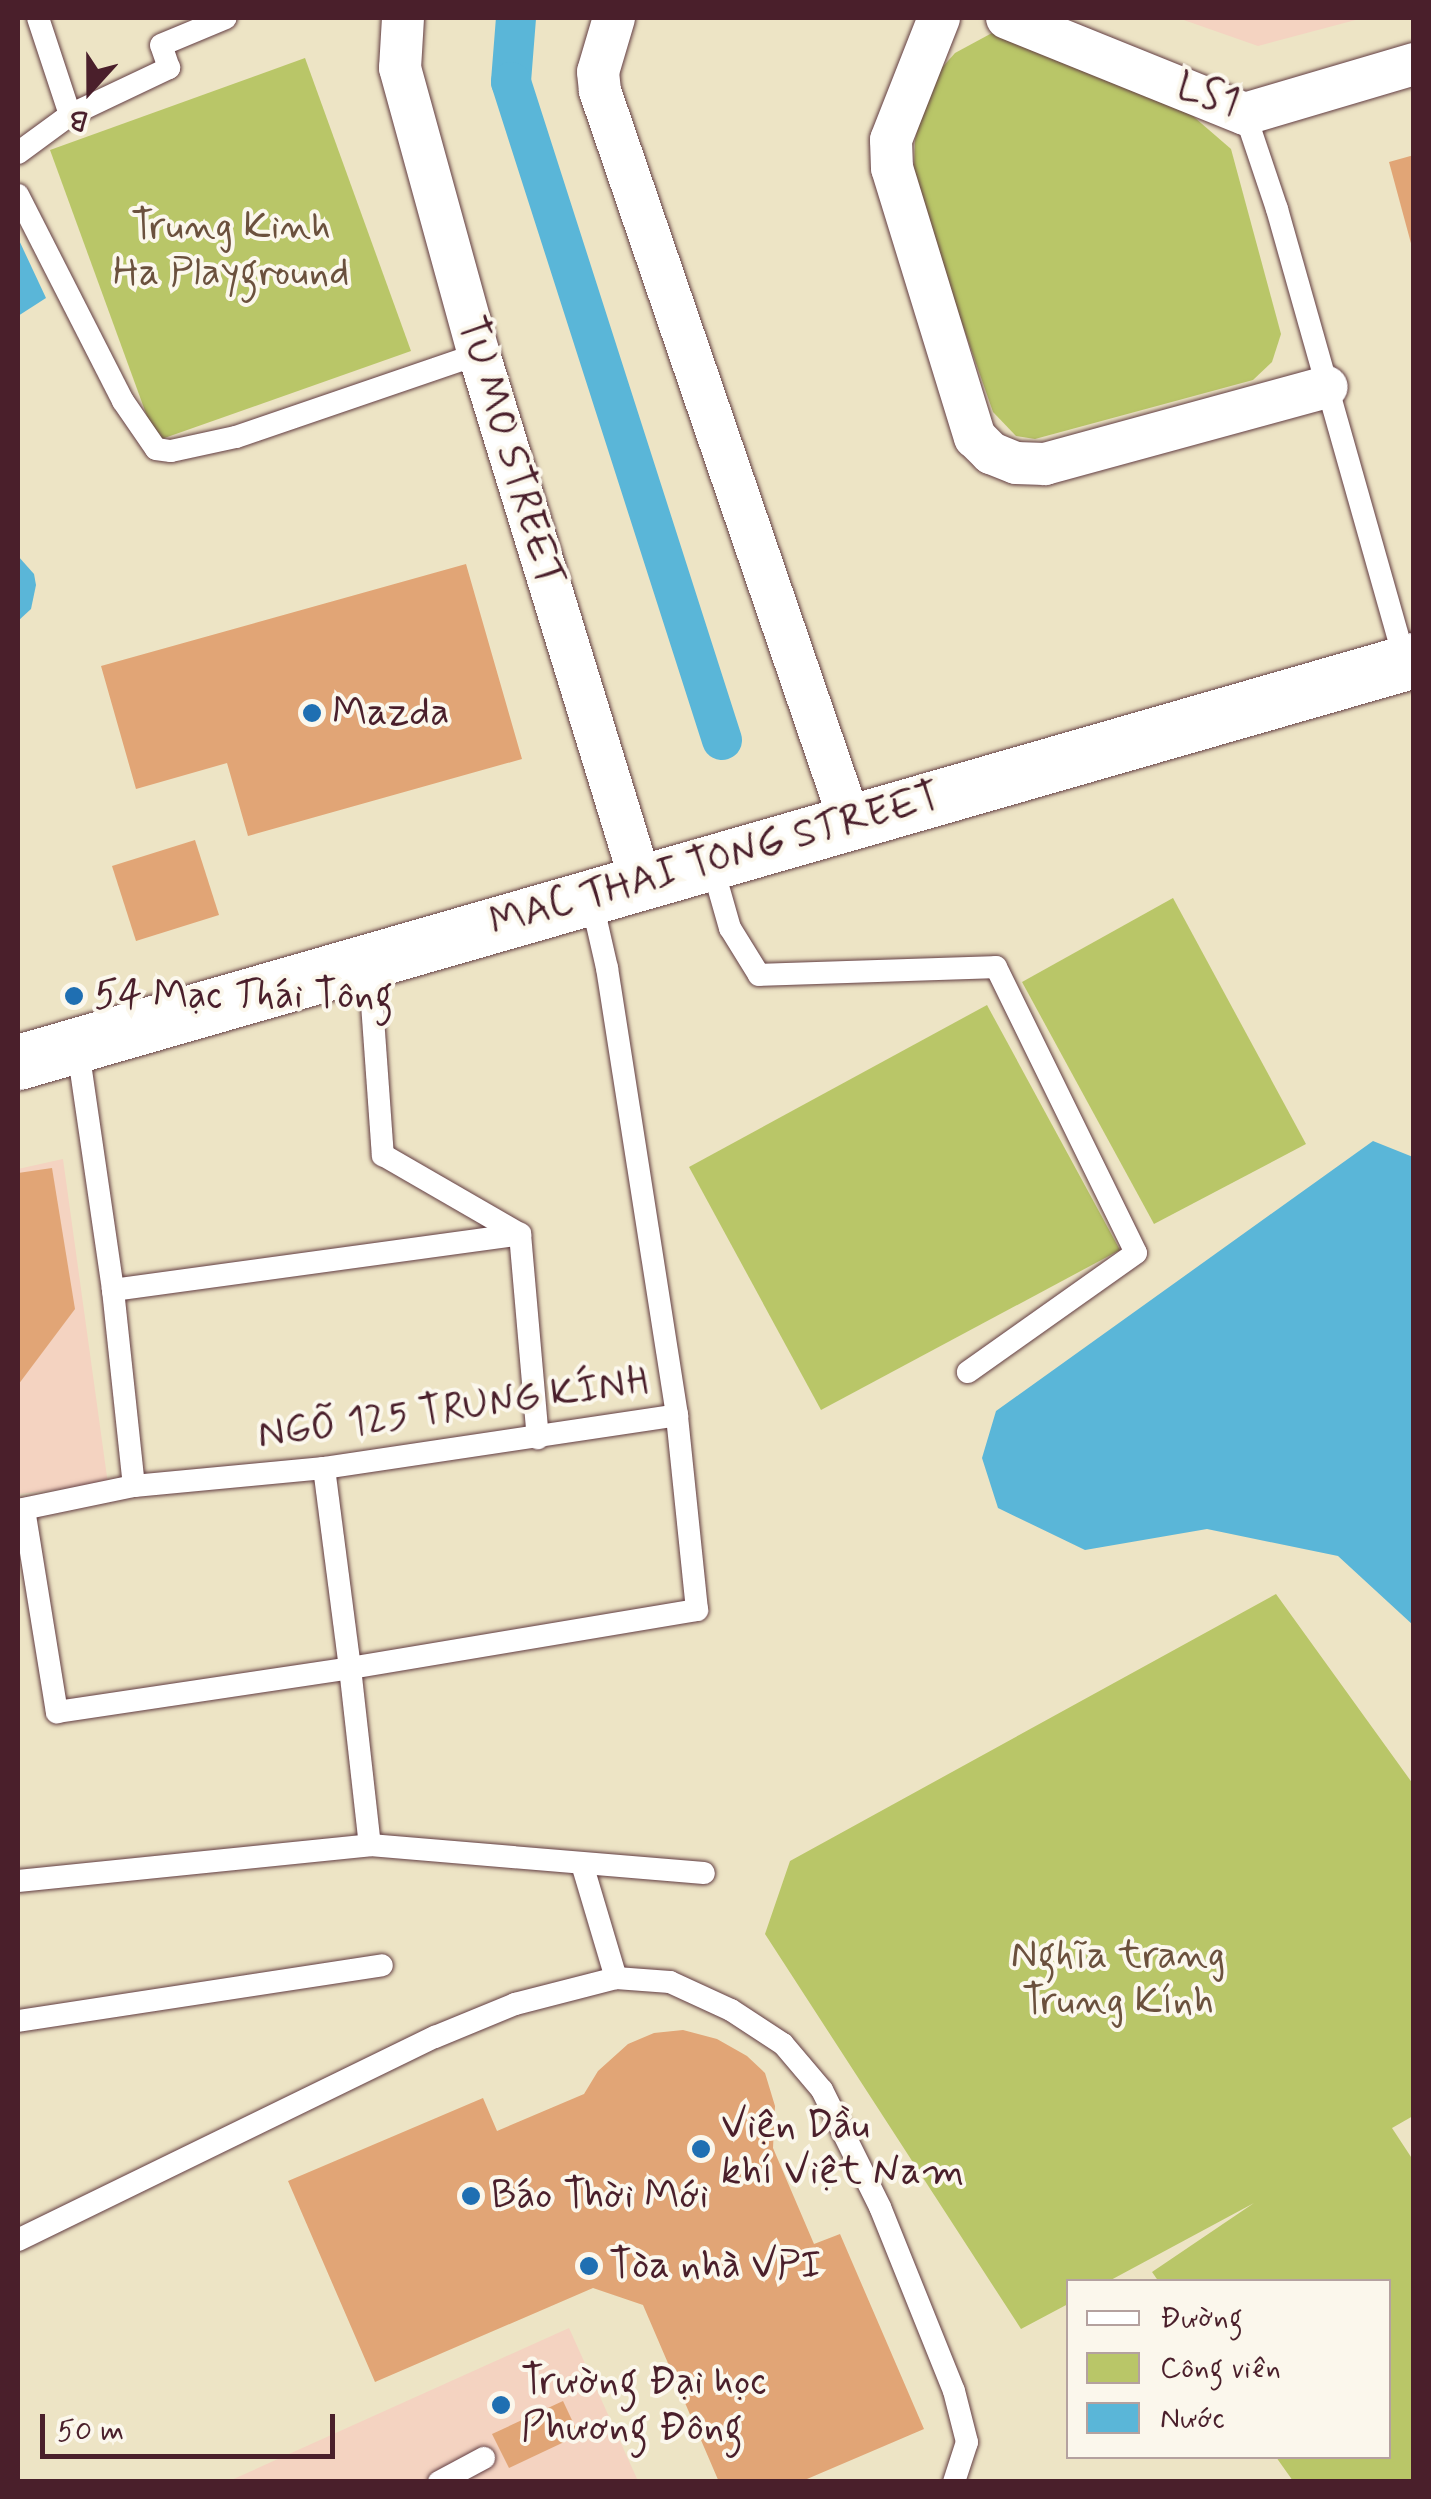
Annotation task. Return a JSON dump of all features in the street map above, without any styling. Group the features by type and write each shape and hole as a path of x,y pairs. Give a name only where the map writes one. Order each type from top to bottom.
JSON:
{"street":[{"name":"TU MO STREET","path":"403,18 400,68 479,354 616,890"},
{"path":"614,18 598,72 600,91 850,821"},
{"path":"939,18 891,140 892,168 975,437 983,445 1016,464 1045,464 1327,387"},
{"name":"LS1","path":"1007,18 1245,114 1414,64"},
{"name":"MAC THAI TONG STREET","path":"18,1062 1409,661"}],"lane":[{"path":"38,18 70,115"},
{"path":"18,153 70,115 169,68 161,45 226,18"},
{"path":"1245,114 1409,661"},
{"path":"18,195 123,401 156,449 170,450 236,437 479,354"},
{"path":"712,865 730,928 759,975 996,967 1136,1253 968,1372"},
{"name":"NGÕ 125 TRUNG KÍNH","path":"21,1509 134,1486 324,1468 677,1415 608,968 616,890"},
{"path":"369,959 383,1155 520,1234"},
{"path":"77,1042 114,1290 134,1486"},
{"path":"114,1290 520,1234"},
{"path":"520,1234 538,1438"},
{"path":"21,1509 57,1712 697,1610 677,1415"},
{"path":"324,1468 370,1844"},
{"path":"18,1881 370,1844 704,1874"},
{"path":"582,1864 616,1978"},
{"path":"18,2021 382,1965"},
{"path":"18,2240 436,2037 514,2004 616,1978 670,1982 731,2010 783,2044 822,2090 880,2207 954,2390 967,2442 954,2482"},
{"path":"439,2482 484,2458"}],"shaded area":[{"path":"1178,18 1363,18 1258,46"},
{"path":"63,1159 108,1484 18,1494 18,1169"},
{"name":"Trường Đại học Phương Đông","path":"569,2328 638,2481 227,2482"}],"green space":[{"path":"992,33 1179,104 1231,149 1281,334 1272,362 1253,380 1035,439 1016,436 993,412 918,197 914,169 915,140 923,107 940,70 955,53"},
{"name":"Trung Kinh Ha Playground","path":"305,58 411,351 156,441 50,150"},
{"path":"1173,898 1306,1144 1154,1224 1022,982"},
{"path":"987,1005 1120,1250 821,1410 689,1167"},
{"name":"Nghĩa trang Trung Kính","path":"1276,1594 1413,1784 1413,2116 1392,2128 1413,2160 1413,2481 1293,2481 1277,2459 1391,2459 1391,2279 1157,2279 1152,2272 1254,2203 1113,2279 1066,2279 1066,2305 1021,2329 765,1934 790,1861"}],"water":[{"path":"18,238 46,298 18,316"},
{"path":"18,556 34,574 36,585 31,609 18,621"},
{"path":"1373,1141 1413,1157 1413,1625 1338,1556 1207,1529 1085,1550 998,1508 982,1458 996,1411"}],"building":[{"path":"1414,155 1414,247 1412,247 1389,162"},
{"name":"Mazda","path":"466,564 522,759 248,836 227,763 136,789 101,666"},
{"path":"195,840 219,915 136,941 112,866"},
{"path":"52,1168 75,1309 18,1385 18,1173"},
{"name":"Tòa nhà VPI","path":"683,2030 717,2039 747,2056 765,2073 775,2106 773,2148 814,2244 840,2234 924,2429 800,2482 719,2482 643,2305 593,2288 375,2382 288,2181 483,2098 497,2131 584,2094 598,2071 628,2044 654,2033"},
{"path":"563,2401 579,2435 509,2468 492,2434"}],"waterway":[{"path":"516,18 511,82 722,740"}],"place":[{"name":"Mazda","path":"312,713"},
{"name":"54 Mạc Thái Tông","path":"74,996"},
{"name":"Viện Dầu khí Việt Nam","path":"701,2149"},
{"name":"Báo Thời Mới","path":"471,2196"},
{"name":"Tòa nhà VPI","path":"589,2266"},
{"name":"Trường Đại học Phương Đông","path":"501,2405"}]}
